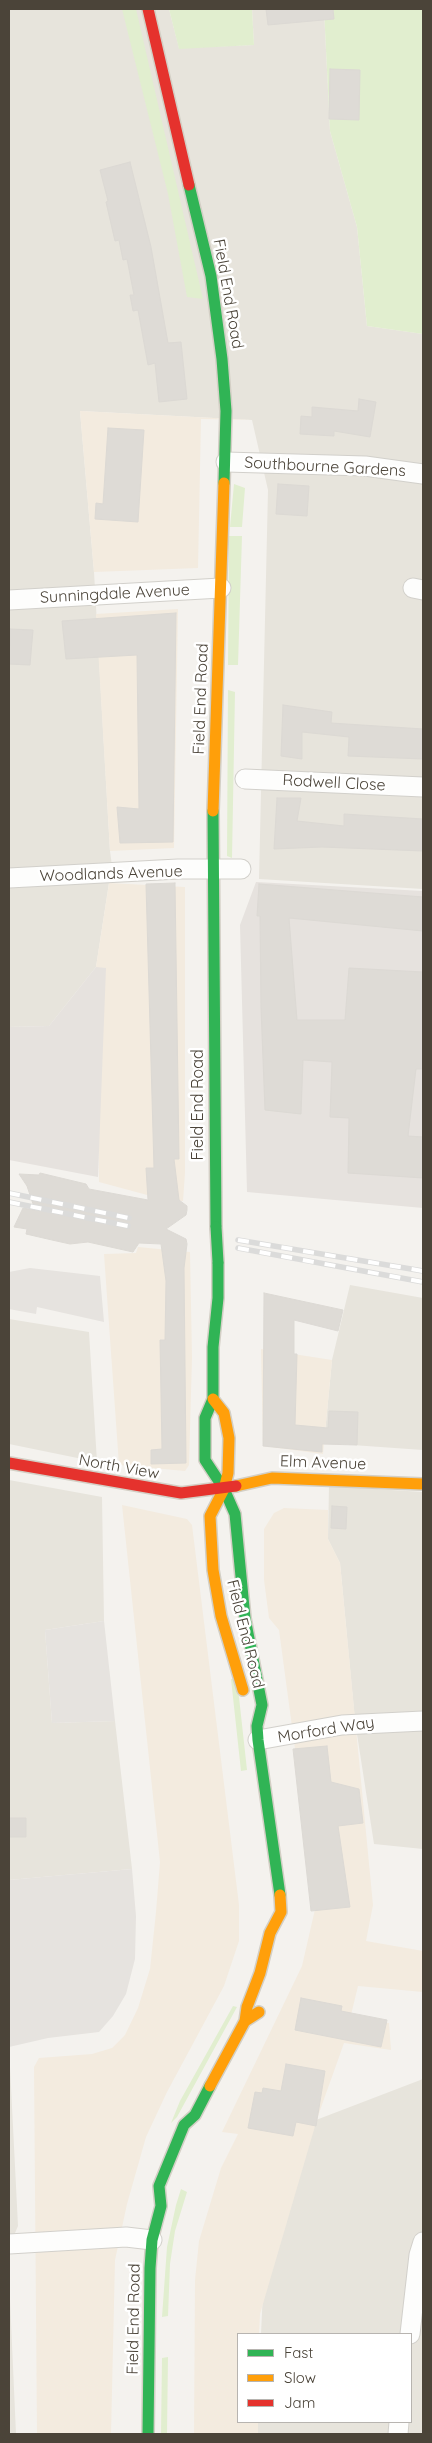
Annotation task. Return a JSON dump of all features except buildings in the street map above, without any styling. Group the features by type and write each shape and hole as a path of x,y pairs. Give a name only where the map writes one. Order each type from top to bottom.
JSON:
{"street":[{"name":"Field End Road","path":"148,9 211,276 222,359 226,462 213,869 218,1298 213,1347 213,1400 205,1418 205,1460 224,1489 235,1514 246,1618 262,1706 258,1733 281,1912 285,1928"},
{"name":"Southbourne Gardens","path":"226,462 365,466 423,474"},
{"name":"Sunningdale Avenue","path":"9,600 221,588"},
{"name":"Rodwell Close","path":"245,779 423,787"},
{"name":"Woodlands Avenue","path":"9,878 136,870 241,869"},
{"name":"Field End Road","path":"213,1400 224,1412 228,1431 228,1473 224,1489 210,1516 213,1570 218,1603 245,1701"},
{"name":"North View","path":"9,1463 167,1492 198,1492 224,1489"},
{"name":"Elm Avenue","path":"224,1489 272,1478 423,1484"},
{"path":"249,1716 258,1733"},
{"name":"Morford Way","path":"258,1733 342,1724 423,1721"},
{"name":"Field End Road","path":"148,2434 149,2295 152,2240 161,2206 159,2186 184,2125 195,2115 245,2021 247,2007 260,1973 270,1933 281,1912"},
{"name":"Field End Road","path":"245,2021 260,2011 266,1999"},
{"name":"Field End Road","path":"194,2135 195,2115"},
{"name":"Field End Road","path":"161,2206 173,2190"},
{"path":"9,2244 126,2237 152,2240"},
{"path":"410,2333 419,2255 423,2242"}],"shaded area":[{"path":"9,9 169,9 179,48 254,45 252,9 324,9 330,131 357,227 367,326 423,334 423,889 259,879 268,490 252,420 80,411 94,572 110,851 113,873 109,883 96,967 49,1026 9,1027"},
{"path":"80,411 252,420 201,419 198,568 94,572"},
{"path":"178,609 174,848 110,851 96,614"},
{"path":"256,882 423,891 423,1208 247,1192 240,925"},
{"path":"109,883 185,887 185,1173 183,1201 162,1199 99,1182 96,967"},
{"path":"96,967 106,968 98,1177 9,1160 9,1027 49,1026"},
{"path":"138,1247 190,1252 192,1358 189,1465 185,1471 119,1465 104,1254 136,1253"},
{"path":"30,1268 100,1276 104,1322 37,1307 36,1314 9,1309 9,1272"},
{"path":"350,1285 423,1298 423,1450 324,1443 332,1360"},
{"path":"9,1319 89,1332 97,1462 9,1444"},
{"path":"261,1349 332,1360 323,1454 263,1446"},
{"path":"9,1480 102,1497 104,1621 45,1630 52,1723 115,1721 132,1869 9,1880"},
{"path":"329,1486 423,1492 423,1849 374,1844 355,1721 340,1563 328,1539"},
{"path":"122,1505 187,1519 192,1525 239,1905 239,1941 224,1986 167,2092 146,2137 127,2204 115,2260 111,2434 37,2434 34,2067 39,2058 92,2054 112,2048 125,2035 138,2008 150,1969 156,1912 160,1862"},
{"path":"284,1508 328,1510 328,1539 340,1563 373,1905 366,1941 423,1951 423,1992 358,1986 350,2019 389,2023 391,2050 344,2043 318,2116 260,2314 259,2333 237,2333 237,2423 258,2423 258,2434 194,2434 195,2280 199,2241 221,2168 238,2134 222,2132 302,1966 316,1905 279,1630 269,1618 264,1580 264,1529 274,1513"},
{"path":"104,1621 115,1721 52,1723 45,1630"},
{"path":"132,1869 136,1916 135,1959 126,1994 113,2016 99,2032 48,2038 9,2047 9,1880"},
{"path":"9,2047 18,2226 9,2247"},
{"path":"423,2079 423,2434 255,2434 256,2423 412,2423 412,2333 261,2333 264,2271 316,2120"},
{"path":"9,2277 16,2434 9,2434"}],"green space":[{"path":"122,9 136,9 203,299 187,297 168,194"},
{"path":"169,9 252,9 254,45 179,49"},
{"path":"324,9 423,9 423,334 367,326 357,227 330,131"},
{"path":"234,484 245,488 242,527 230,527"},
{"path":"229,536 242,536 238,665 228,665"},
{"path":"228,690 235,692 232,858 227,856"},
{"path":"231,1679 237,1679 247,1770 241,1771"},
{"path":"233,2006 237,2007 177,2117 171,2123 180,2101"},
{"path":"181,2189 187,2192 175,2231 170,2264 168,2316 162,2317 167,2247"},
{"path":"168,2357 167,2434 161,2434 162,2358"}],"railway":[{"path":"9,1193 129,1218"},
{"path":"9,1202 128,1226"},
{"path":"238,1240 423,1271"},
{"path":"238,1248 423,1282"}],"traffic: fast":[{"path":"189,185 211,276 222,359 226,411 224,483"},
{"path":"213,811 216,1227"},
{"path":"216,1227 218,1262"},
{"path":"218,1262 218,1298 213,1347 213,1399 205,1418 205,1460 224,1489 235,1514 245,1618 262,1705 257,1726 258,1740 280,1895"},
{"path":"148,2434 150,2268 152,2240 161,2206 159,2186 184,2125 195,2115 210,2086"}],"traffic: slow":[{"path":"213,811 224,483"},
{"path":"213,1399 224,1413 229,1438 228,1473 224,1489 210,1516 213,1570 221,1616 243,1690"},
{"path":"236,1486 272,1478 423,1484"},
{"path":"245,2021 247,2007 260,1973 270,1933 281,1912 280,1895"},
{"path":"210,2086 245,2021 259,2012"}],"traffic: jam":[{"path":"148,9 189,185"},
{"path":"9,1463 181,1493 236,1486"}]}
